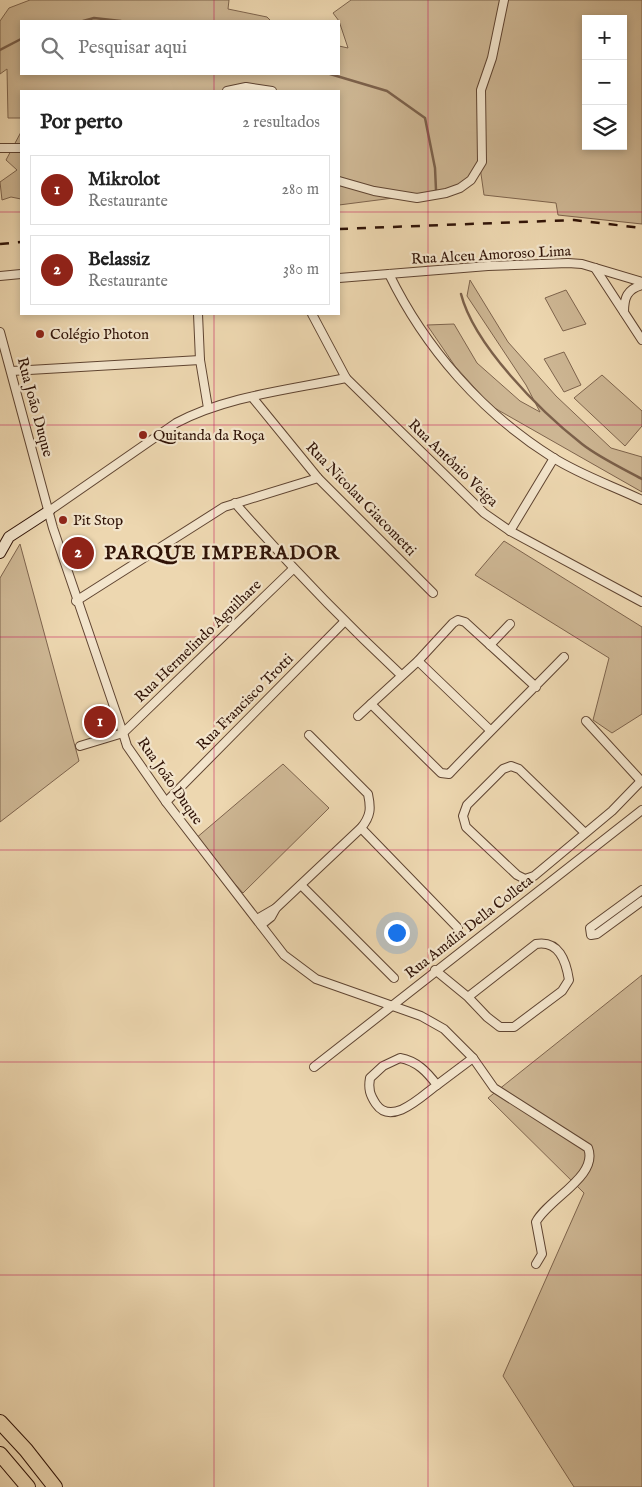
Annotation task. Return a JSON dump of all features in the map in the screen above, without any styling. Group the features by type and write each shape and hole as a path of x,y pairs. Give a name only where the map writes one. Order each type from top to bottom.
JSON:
{"highway":[{"path":"0,1415 55,1487"},
{"path":"0,1422 26,1450"},
{"path":"0,1454 28,1487"}],"street":[{"path":"340,181 374,191 417,198 446,193 472,180 482,162 481,90 492,58 504,0"},
{"path":"232,90 246,87 266,90"},
{"path":"0,148 20,148"},
{"name":"Rua Alceu Amoroso Lima","path":"340,278 488,266 568,263 596,268 642,284"},
{"path":"596,268 642,340"},
{"path":"0,276 20,274"},
{"path":"390,274 404,304 424,334 452,371 486,407 554,458 642,500"},
{"path":"624,312 626,296 633,288 642,284"},
{"path":"198,315 200,360 208,408"},
{"name":"Rua Antônio Veiga","path":"313,315 346,378 484,513 510,531 642,602"},
{"name":"Rua João Duque","path":"0,332 49,511 76,601 127,746 166,802 284,955 316,979 421,1016 444,1029 473,1058 490,1082 502,1094 582,1143 590,1155 588,1169 536,1222 542,1254 536,1264"},
{"path":"12,371 200,360"},
{"path":"0,553 10,537 176,424 208,408 346,378"},
{"name":"Rua Nicolau Giacometti","path":"252,397 318,478 433,593"},
{"path":"510,531 554,458"},
{"path":"76,601 224,507 318,478"},
{"path":"235,504 293,569 344,622 402,675"},
{"name":"Rua Hermelindo Aguilhare","path":"123,734 293,569"},
{"path":"358,716 418,661 452,623 458,620 465,622 536,686"},
{"name":"Rua Francisco Trotti","path":"166,802 344,622"},
{"path":"490,646 510,624"},
{"path":"371,704 444,775 449,774 490,730 564,657"},
{"path":"418,661 490,730"},
{"path":"584,832 519,769 512,766 503,770 467,805 463,816 466,827 517,875 525,879 534,876 642,782 586,721"},
{"path":"80,746 123,734"},
{"path":"259,922 271,917 276,908 361,828 368,819 371,807 368,794 309,736"},
{"path":"639,812 642,822"},
{"name":"Rua Amália Della Colleta","path":"314,1066 639,812"},
{"path":"361,828 458,928"},
{"path":"301,885 394,978"},
{"path":"642,890 590,928 590,933 597,934 642,901"},
{"path":"435,970 500,1027 514,1027 562,991 569,980 566,964 557,948 550,944 536,944 468,997"},
{"path":"437,1085 427,1072 414,1062 400,1058 377,1071 370,1078 369,1092 379,1108 392,1113 404,1109 437,1085 473,1058"}],"shaded area":[{"path":"30,0 229,0 228,9 267,17 270,20 20,20 20,75 340,75 340,46 348,48 340,20 333,13 351,0 642,0 642,224 558,215 556,203 484,195 480,167 469,180 448,191 340,205 340,90 20,90 20,118 8,118 7,69 0,74 0,21 9,8"},
{"path":"20,134 20,199 11,197 2,200 0,182 17,170 6,160"},
{"path":"470,280 508,342 556,396 611,448 642,457 642,492 491,406 455,366 427,325 454,324 477,363 520,401 540,412 526,385 467,296"},
{"path":"566,290 586,324 563,331 545,298"},
{"path":"564,352 581,385 564,392 544,359"},
{"path":"602,375 642,411 642,426 625,446 574,398"},
{"path":"504,541 642,627 642,714 612,733 593,720 609,658 475,575"},
{"path":"20,544 79,761 0,822 0,578"},
{"path":"283,764 329,808 243,893 195,839"},
{"path":"642,975 642,1487 574,1487 503,1376 584,1193 488,1098"}],"waterway":[{"path":"87,20 94,18 112,20"},
{"path":"0,50 20,40"},
{"path":"333,75 387,91 425,118 435,168 436,190"},
{"path":"461,294 468,314 494,355 547,414 589,449 642,479"}],"railway":[{"path":"340,229 574,220 642,228"},
{"path":"0,244 20,242"}],"place":[{"name":"Colégio Photon","path":"40,334"},
{"name":"Quitanda da Roça","path":"143,435"},
{"name":"Pit Stop","path":"63,520"},
{"name":"Belassiz","path":"78,553"},
{"name":"Mikrolot","path":"100,722"}],"district":[{"name":"PARQUE IMPERADOR","path":"222,553"}]}
